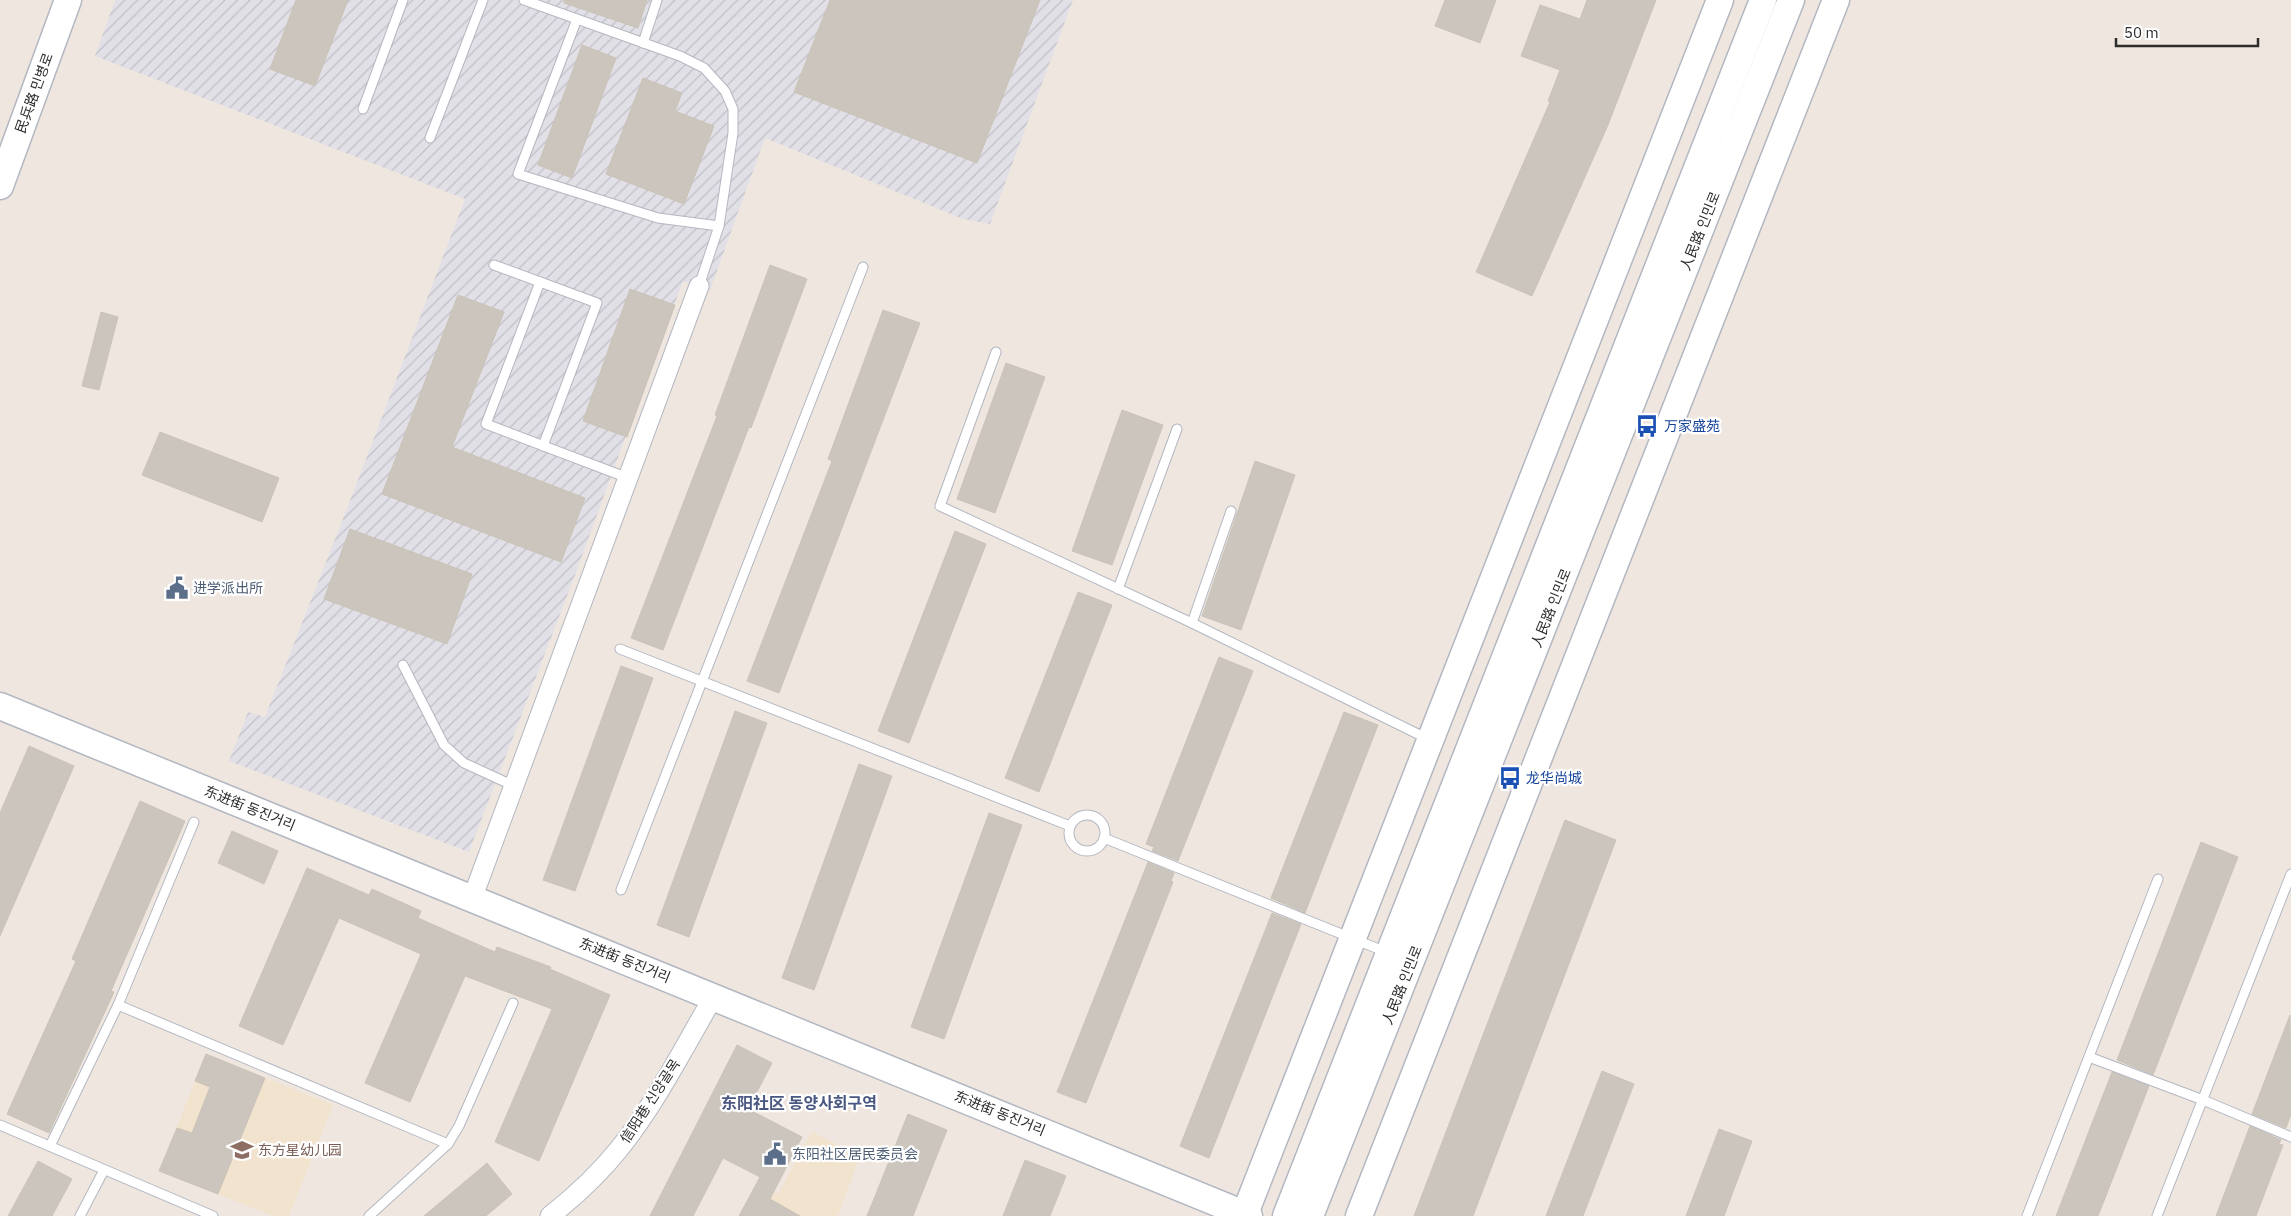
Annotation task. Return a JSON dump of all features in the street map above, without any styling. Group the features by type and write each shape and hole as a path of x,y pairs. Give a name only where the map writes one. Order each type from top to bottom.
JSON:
{"street":[{"name":"民兵路 민병로","path":"0,186 68,0"},
{"path":"1246,1215 1720,0"},
{"name":"人民路 인민로","path":"1286,1216 1763,0"},
{"name":"人民路 인민로","path":"1310,1216 1791,0"},
{"path":"1359,1216 1836,0"},
{"path":"472,899 699,286"},
{"name":"东进街 동진거리","path":"0,706 714,996 1246,1215"},
{"name":"信阳巷 신양골목","path":"550,1216 577,1192 618,1150 642,1117 714,996"}],"lane":[{"path":"363,109 404,0"},
{"path":"430,138 483,0"},
{"path":"524,0 680,56 704,68 725,91 732,109 733,133 720,226 699,286"},
{"path":"643,43 657,0"},
{"path":"577,19 518,174 658,218 720,226"},
{"path":"494,264 597,303 543,446"},
{"path":"621,890 863,268"},
{"path":"540,282 486,424 628,478"},
{"path":"996,352 940,506 1192,624 1431,740"},
{"path":"1118,589 1177,429"},
{"path":"1192,624 1231,511"},
{"path":"620,648 1070,826"},
{"path":"403,665 444,746 464,763 514,786"},
{"path":"1084,815 1096,817 1104,826 1104,838 1098,848 1086,851 1081,850 1075,847 1069,837 1070,826 1078,817 1084,815"},
{"path":"50,1146 118,1005 194,822"},
{"path":"1104,838 1389,953"},
{"path":"2157,1216 2291,874"},
{"path":"2027,1216 2158,879"},
{"path":"369,1216 448,1144 458,1126 512,1003"},
{"path":"118,1005 448,1144"},
{"path":"2089,1056 2203,1100 2291,1138"},
{"path":"0,1125 212,1216"},
{"path":"80,1216 104,1170"}],"shaded area":[{"path":"115,0 1073,0 990,224 963,219 765,138 710,290 683,281 572,583 469,852 229,761 248,712 265,717 465,199 95,56"},
{"name":"东方星幼儿园","path":"206,1054 333,1105 289,1216 273,1216 159,1171"},
{"path":"812,1132 860,1156 838,1216 739,1216 757,1183 778,1194"}],"building":[{"path":"296,0 348,0 315,86 270,69"},
{"path":"564,0 647,0 638,28 564,3"},
{"path":"830,0 1040,0 977,163 794,92"},
{"path":"1445,0 1496,0 1480,43 1435,26"},
{"path":"1587,0 1656,0 1608,125 1532,296 1476,272 1550,102 1548,101 1560,70 1521,56 1540,5 1580,19"},
{"path":"582,45 616,58 572,178 538,165"},
{"path":"643,78 682,93 675,111 714,126 684,204 606,174"},
{"path":"770,265 807,279 751,428 749,427 663,650 631,638 717,416 715,415"},
{"path":"630,289 675,305 627,437 583,421"},
{"path":"458,295 504,312 452,447 585,498 561,562 382,494"},
{"path":"883,310 920,323 779,693 747,681 832,461 828,459"},
{"path":"101,312 118,317 99,390 82,386"},
{"path":"1006,363 1045,377 995,513 957,499"},
{"path":"1122,410 1163,425 1112,565 1072,551"},
{"path":"160,432 279,478 262,522 142,475"},
{"path":"1255,461 1295,475 1241,630 1202,616"},
{"path":"350,529 472,574 447,644 324,599"},
{"path":"955,531 986,544 909,743 878,731"},
{"path":"1078,592 1112,605 1039,792 1005,778"},
{"path":"1219,657 1253,671 1178,861 1152,851 1154,847 1146,844"},
{"path":"621,666 653,678 575,891 543,880"},
{"path":"735,711 767,723 689,937 657,925"},
{"path":"1344,712 1378,725 1305,913 1271,898"},
{"path":"29,746 74,766 0,936 0,813"},
{"path":"859,764 892,776 814,990 782,978"},
{"path":"140,801 185,821 111,991 114,992 49,1133 7,1114 76,961 72,959"},
{"path":"989,813 1022,825 944,1039 911,1027"},
{"path":"1565,820 1616,840 1473,1216 1414,1216"},
{"path":"232,831 278,851 264,884 218,863"},
{"path":"2201,842 2238,857 2153,1075 2117,1060"},
{"path":"1148,862 1174,873 1171,881 1173,882 1086,1103 1057,1092"},
{"path":"307,868 369,895 372,889 421,911 418,918 495,952 497,947 551,967 550,969 610,995 539,1161 495,1142 552,1009 465,976 410,1102 365,1083 421,954 339,918 283,1045 239,1026"},
{"path":"1272,913 1301,924 1209,1158 1180,1146"},
{"path":"2290,1015 2291,1114 2286,1128 2252,1114"},
{"path":"737,1045 772,1063 748,1109 802,1137 770,1199 800,1216 739,1216 760,1177 723,1158 693,1216 650,1216"},
{"path":"206,1054 265,1078 218,1194 159,1171 177,1128 192,1133 210,1087 195,1081"},
{"path":"1602,1071 1634,1084 1583,1216 1546,1216"},
{"path":"2112,1072 2149,1086 2098,1216 2056,1216"},
{"path":"908,1114 947,1130 913,1216 867,1216"},
{"path":"2250,1126 2281,1140 2279,1144 2283,1145 2256,1216 2216,1216"},
{"path":"1719,1129 1752,1141 1724,1216 1686,1216"},
{"path":"1025,1160 1066,1176 1050,1216 1003,1216"},
{"path":"38,1161 72,1179 52,1216 8,1216"},
{"path":"487,1163 512,1194 486,1216 424,1216"}],"place":[{"name":"万家盛苑","path":"1647,426"},
{"name":"进学派出所","path":"177,588"},
{"name":"龙华尚城","path":"1510,778"},
{"name":"东方星幼儿园","path":"242,1150"},
{"name":"东阳社区居民委员会","path":"775,1154"}],"district":[{"name":"东阳社区 동양사회구역","path":"799,1103"}]}
